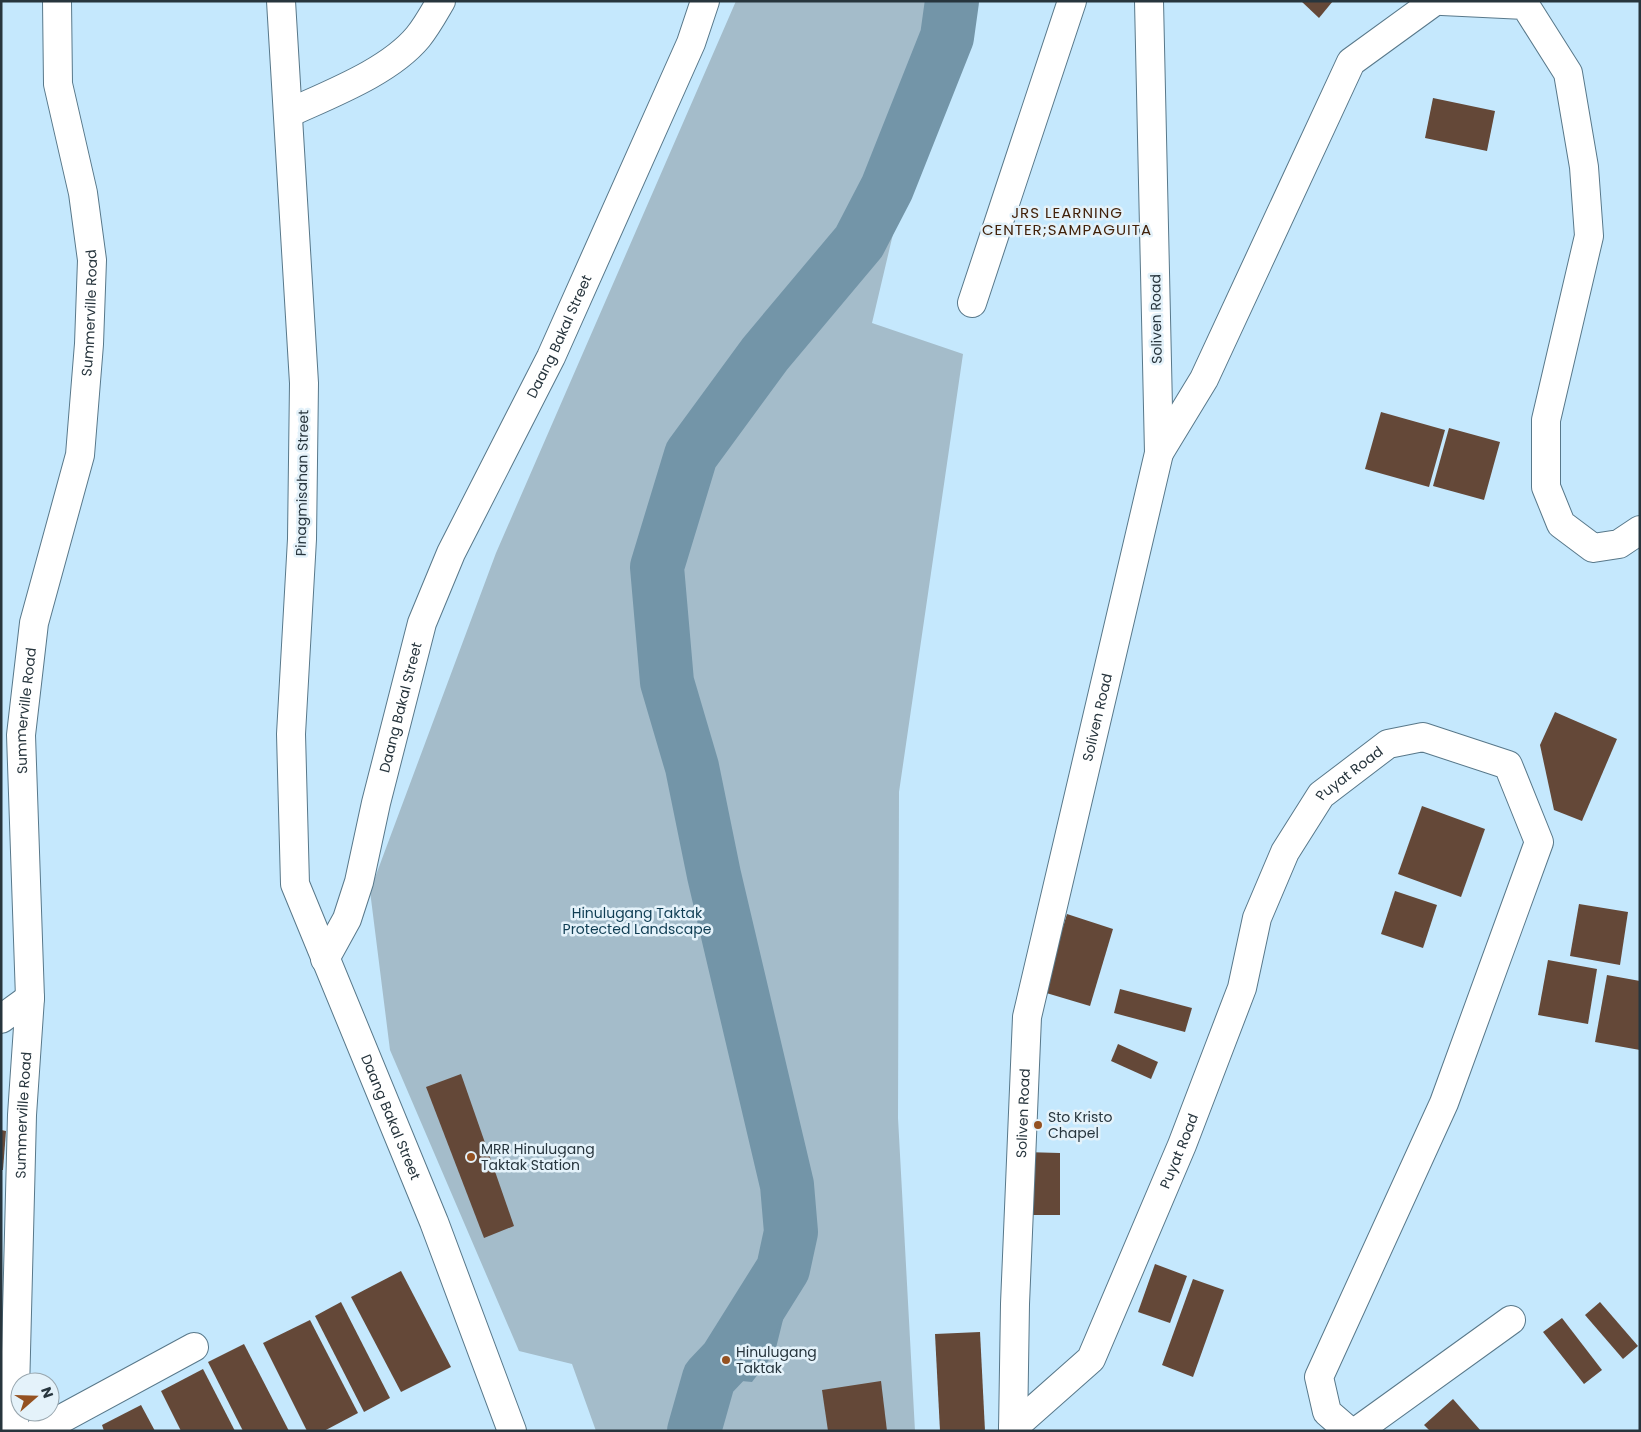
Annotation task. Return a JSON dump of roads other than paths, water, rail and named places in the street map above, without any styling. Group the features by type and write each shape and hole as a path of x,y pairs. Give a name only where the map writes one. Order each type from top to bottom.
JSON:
{"street":[{"name":"Summerville Road","path":"14,1431 22,1115 30,998 21,735 34,623 80,455 89,344 92,260 83,193 58,84 56,1"},
{"name":"Pinagmisahan Street","path":"280,1 289,113 304,383 302,539 291,734 294,884 325,959"},
{"path":"289,113 349,85 389,62 417,38 441,1"},
{"name":"Daang Bakal Street","path":"512,1431 434,1222 325,959 348,919 360,882 376,803 422,622 451,553 551,357 687,52 705,1"},
{"path":"972,303 1072,1"},
{"name":"Soliven Road","path":"1013,1429 1027,1017 1159,453 1149,1"},
{"path":"1159,453 1204,379 1351,62 1435,1"},
{"path":"1442,1 1525,5 1568,73 1584,167 1589,236 1546,420 1546,487 1561,524 1593,548 1619,544 1640,530"},
{"name":"Puyat Road","path":"1013,1429 1091,1358 1182,1145 1242,988 1257,918 1285,852 1321,795 1388,744 1423,737 1508,765 1539,842 1444,1103 1319,1377 1327,1412 1349,1431"},
{"path":"1,1019 30,998"},
{"path":"1357,1431 1511,1320"},
{"path":"40,1431 194,1346"}],"waterway":[{"path":"694,1431 709,1378 726,1360 783,1269 791,1232 787,1185 714,875 692,767 667,682 657,567 691,455 765,354 859,242 887,188 947,37 952,1"}],"place":[{"name":"Sto Kristo Chapel","path":"1038,1125"},
{"name":"MRR Hinulugang Taktak Station","path":"471,1157"},
{"name":"Hinulugang Taktak","path":"726,1360"}],"district":[{"name":"JRS LEARNING CENTER;SAMPAGUITA","path":"1067,220"}],"park label":[{"name":"Hinulugang Taktak Protected Landscape","path":"637,922"}]}
